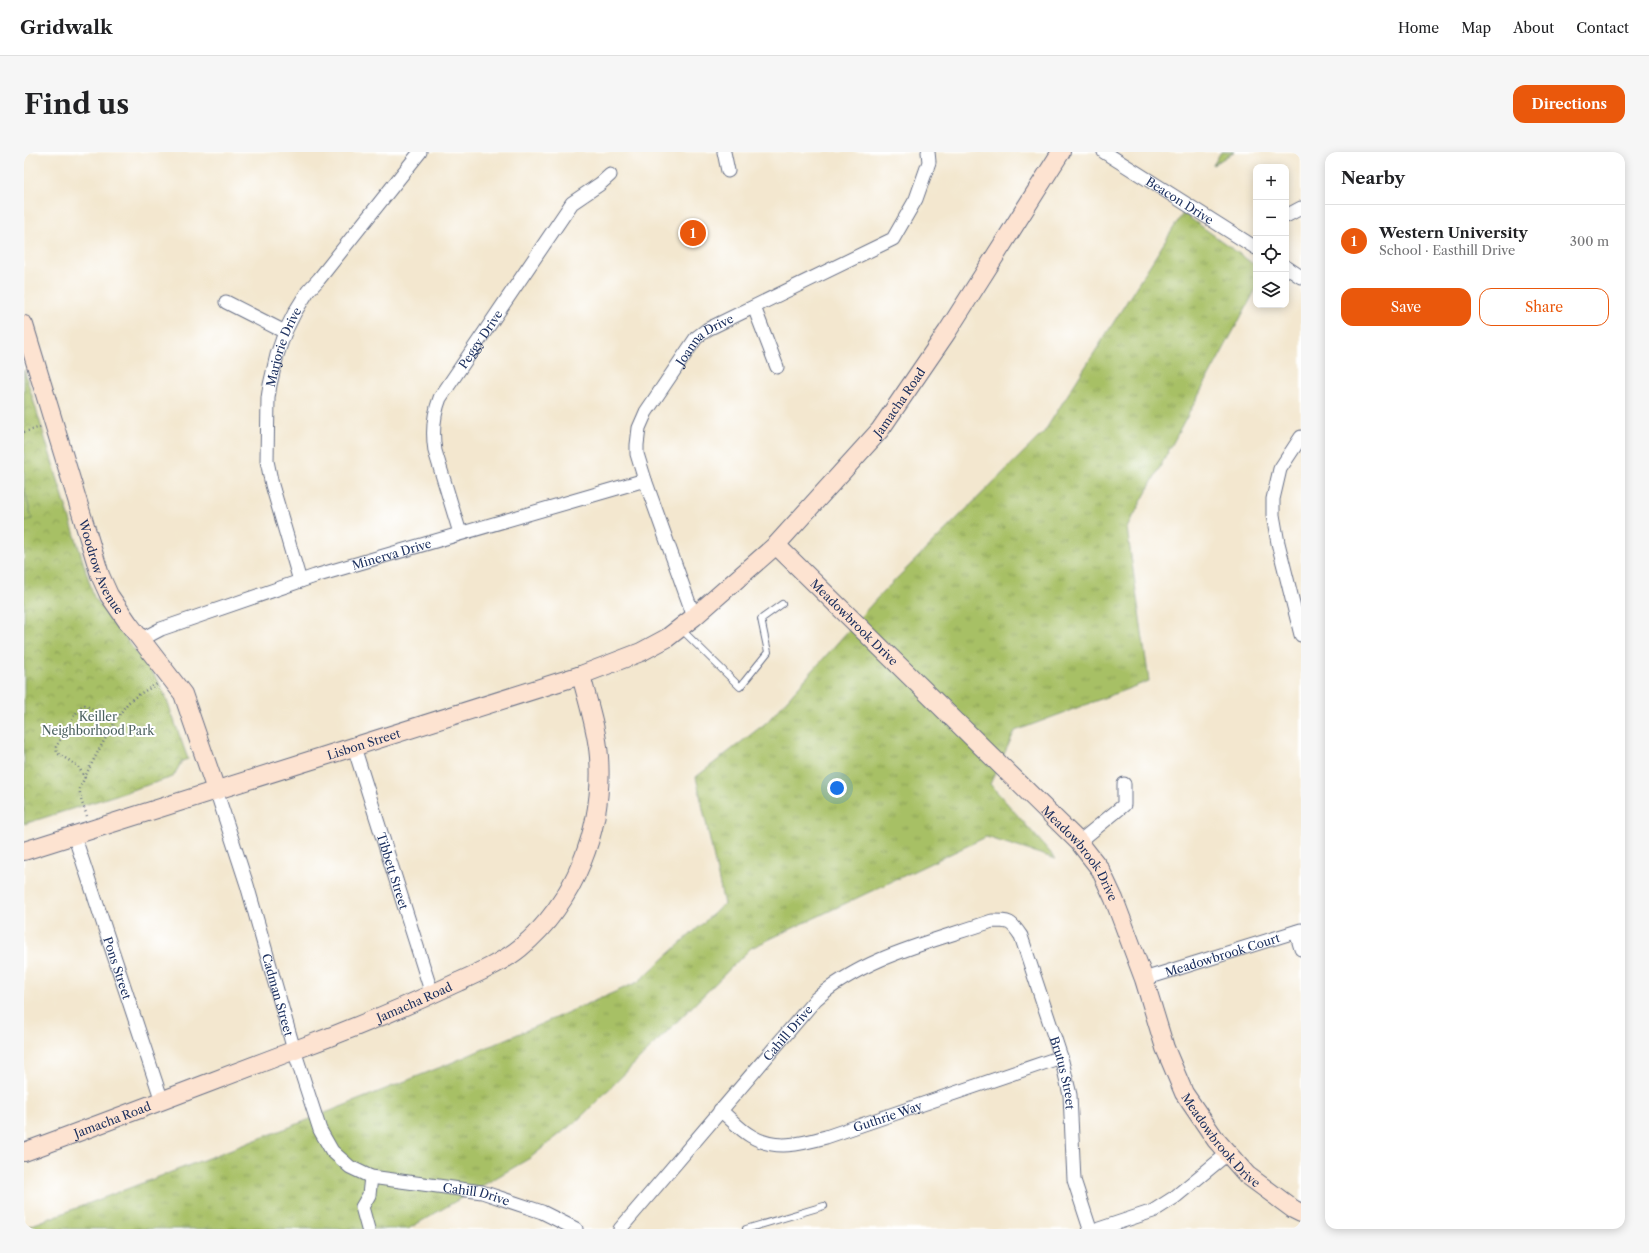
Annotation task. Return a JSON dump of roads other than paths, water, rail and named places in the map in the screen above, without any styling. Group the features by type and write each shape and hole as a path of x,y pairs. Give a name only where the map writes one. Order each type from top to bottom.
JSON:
{"main road":[{"name":"Jamacha Road","path":"694,617 776,545 880,430 947,332 1061,152"},
{"name":"Woodrow Avenue","path":"24,325 100,575 109,595 129,624 183,694 216,790"},
{"name":"Meadowbrook Drive","path":"776,545 1080,842 1100,869 1114,899 1144,979 1165,1048 1184,1093 1227,1154 1247,1175 1293,1209 1301,1213"},
{"name":"Lisbon Street","path":"24,851 581,675 641,652 667,638 694,617"},
{"name":"Jamacha Road","path":"24,1152 316,1043 432,994 486,969 519,949 547,921 569,888 585,853 594,821 600,777 597,738 581,675"}],"street":[{"name":"Marjorie Drive","path":"300,581 272,485 267,461 270,385 277,355 285,332 308,291 420,152"},
{"path":"724,152 728,171"},
{"name":"Joanna Drive","path":"694,617 637,454 638,437 642,420 650,404 696,338 708,329 893,239 916,199 926,175 929,162 928,152"},
{"name":"Beacon Drive","path":"1104,152 1250,237"},
{"name":"Peggy Drive","path":"460,533 435,451 433,439 434,416 440,398 572,203 600,184 610,174"},
{"path":"1289,214 1301,208"},
{"path":"1289,269 1301,277"},
{"path":"226,302 285,332"},
{"path":"754,307 777,367"},
{"path":"1301,437 1280,469 1273,499 1273,516 1278,543 1301,635"},
{"name":"Minerva Drive","path":"142,639 161,629 300,581 645,480"},
{"name":"Tibbett Street","path":"354,747 432,994"},
{"path":"1080,842 1124,805 1124,784"},
{"name":"Cadman Street","path":"216,790 247,885 294,1050 320,1130 325,1141 341,1160 360,1173 371,1177"},
{"name":"Pons Street","path":"74,835 162,1101"},
{"name":"Cahill Drive","path":"620,1229 816,999 837,981 878,960 985,923 992,921 1004,921 1012,923"},
{"name":"Brutus Street","path":"1012,923 1021,936 1061,1057 1070,1094 1074,1180 1090,1229"},
{"path":"1298,931 1301,949"},
{"name":"Meadowbrook Court","path":"1144,979 1298,931"},
{"name":"Guthrie Way","path":"720,1110 751,1136 771,1144 797,1145 826,1137 1061,1057"},
{"path":"1099,1229 1148,1214 1175,1198 1227,1154"},
{"path":"368,1229 362,1207 369,1195 371,1177"},
{"name":"Cahill Drive","path":"371,1177 482,1192 542,1212 576,1229"}],"lane":[{"path":"680,628 740,687 768,652 761,619 782,604"},
{"path":"746,1229 824,1206"}],"place":[{"name":"Western University","path":"693,233"}],"park label":[{"name":"Keiller Neighborhood Park","path":"98,723"}]}
